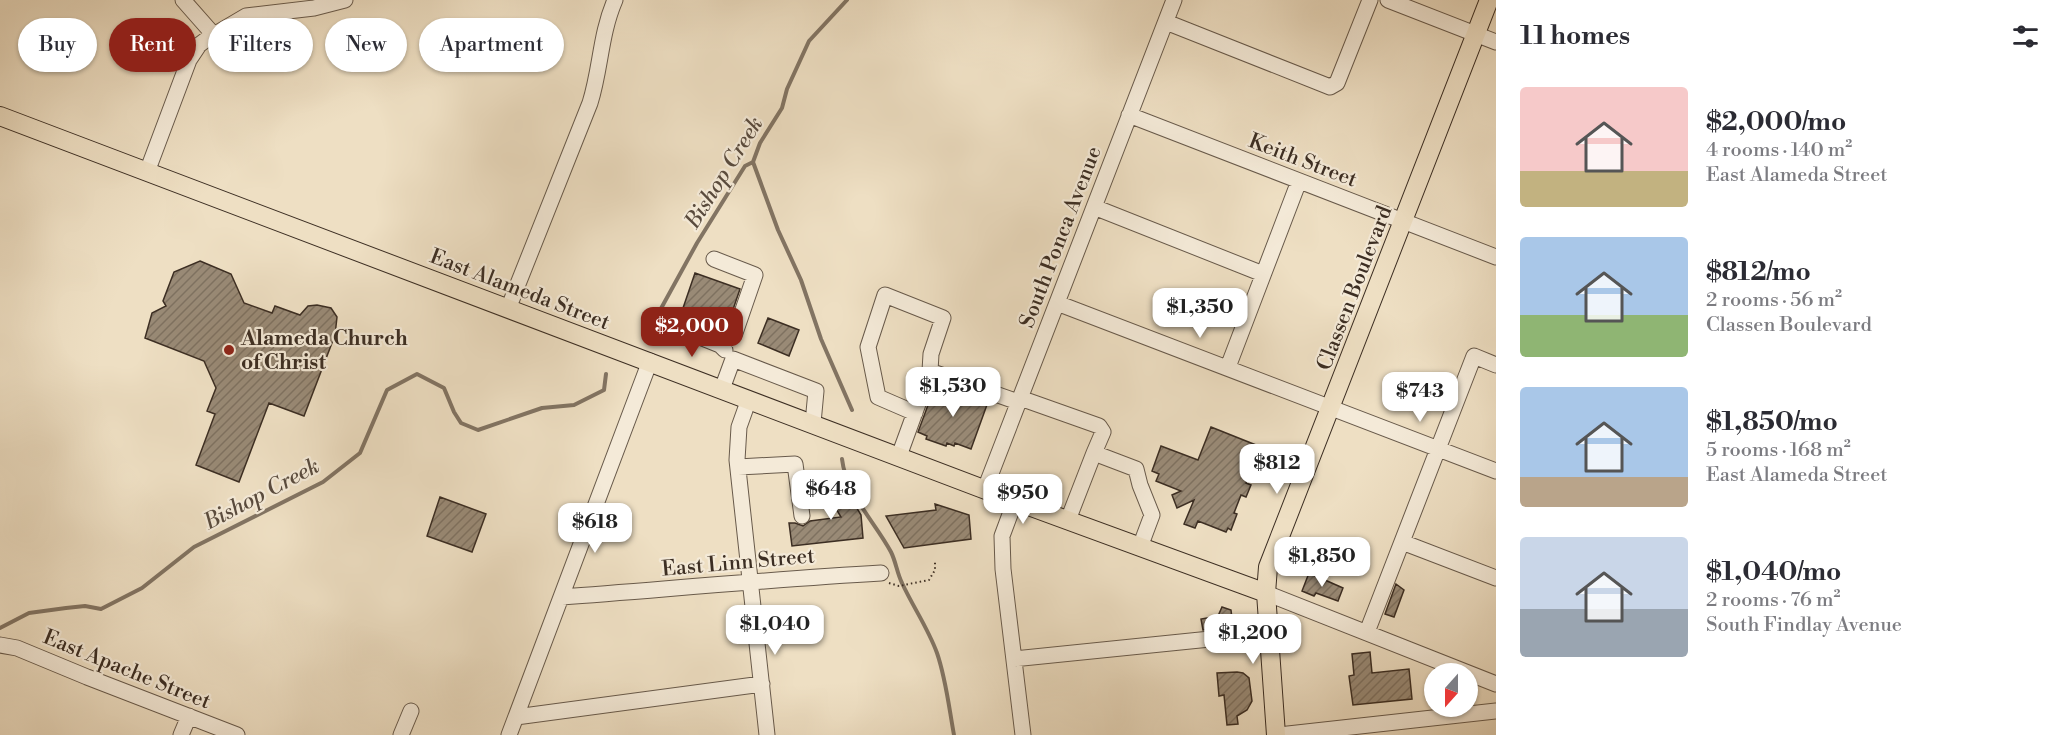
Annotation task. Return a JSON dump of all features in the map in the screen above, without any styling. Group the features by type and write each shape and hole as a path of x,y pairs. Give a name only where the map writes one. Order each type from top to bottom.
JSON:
{"main road":[{"name":"Classen Boulevard","path":"1278,735 1266,593 1268,567 1489,0"},
{"name":"East Alameda Street","path":"0,116 1015,501 1266,593"}],"street":[{"path":"183,0 208,28"},
{"path":"246,18 252,15 314,8 345,0"},
{"path":"508,309 590,103 602,39 615,0"},
{"name":"South Ponca Avenue","path":"985,489 1174,0"},
{"path":"1166,22 1330,87 1337,83 1370,0"},
{"path":"1388,0 1496,42"},
{"path":"147,172 189,60 199,45 208,38"},
{"name":"Keith Street","path":"1129,115 1496,257"},
{"path":"1228,367 1299,181"},
{"path":"1094,207 1263,274"},
{"path":"714,259 755,274 735,333 720,345"},
{"path":"899,456 915,413 930,370 931,354 943,318 885,295 868,347 871,370 878,397 915,413"},
{"path":"1057,303 1496,471"},
{"path":"670,325 720,345 734,359 816,391 813,423"},
{"path":"1367,632 1474,356 1496,365"},
{"path":"722,389 734,359"},
{"path":"510,734 650,361"},
{"path":"930,370 1099,426 1103,432 1068,520"},
{"path":"749,399 739,427 738,467 767,735"},
{"path":"1094,453 1136,469 1152,515 1140,547"},
{"path":"738,467 795,464 802,516"},
{"path":"1015,501 995,556 1014,659 1023,735"},
{"path":"1402,542 1496,578"},
{"name":"East Linn Street","path":"562,597 750,581 881,573"},
{"name":"East Alameda Street","path":"1266,593 1367,632 1496,689"},
{"path":"1014,659 1269,633"},
{"name":"East Apache Street","path":"0,645 17,648 237,735"},
{"path":"516,717 762,684"},
{"path":"1278,735 1494,711 1496,689"},
{"path":"401,735 411,711"},
{"path":"181,735 189,716"}],"path":[{"path":"899,586 929,580 935,570 935,562"}],"building":[{"path":"200,261 231,274 244,303 272,313 275,306 300,315 308,306 317,305 331,308 337,317 335,335 304,416 269,403 239,482 196,465 215,414 207,411 216,388 204,361 145,338 152,313 166,306 163,301 174,272"},
{"path":"695,273 740,289 727,327 711,321 709,325 696,320 697,316 682,311"},
{"path":"768,318 799,330 789,356 758,343"},
{"path":"946,387 988,402 971,449 955,443 954,446 947,443 946,446 926,439 927,436 918,432 934,389 943,393"},
{"path":"1211,427 1261,447 1246,483 1251,485 1246,497 1241,495 1231,530 1228,528 1226,532 1198,521 1195,528 1184,524 1194,500 1177,508 1172,495 1181,491 1156,481 1159,474 1152,471 1161,446 1198,460"},
{"path":"839,478 861,515 863,538 792,546 789,523 803,526 810,521 841,517 823,487"},
{"path":"440,497 486,514 472,552 427,536"},
{"path":"935,504 969,515 971,539 904,548 886,516 936,510"},
{"path":"1309,573 1343,588 1338,601 1316,593 1314,596 1302,591"},
{"path":"1396,584 1404,590 1394,617 1385,614"},
{"path":"1222,607 1231,610 1233,627 1203,630 1201,619 1218,616"},
{"path":"1370,652 1372,673 1409,669 1412,699 1353,705 1349,676 1354,675 1352,654"},
{"path":"1237,672 1249,678 1252,701 1247,710 1237,716 1238,724 1227,725 1224,695 1219,696 1217,673"}],"waterway":[{"name":"Bishop Creek","path":"647,334 697,243 745,166 753,162 760,143 782,108 787,89 809,41 847,0"},
{"path":"753,162 778,230 801,280 821,339 852,410"},
{"name":"Bishop Creek","path":"0,628 29,613 85,606 101,609 142,588 194,547 323,482 360,453 387,390 417,374 444,388 461,423 478,430 542,408 574,405 604,390 606,374"},
{"path":"842,459 849,484 891,552 902,583 937,653 943,673 954,735"}],"place":[{"name":"Alameda Church of Christ","path":"229,350"}]}
